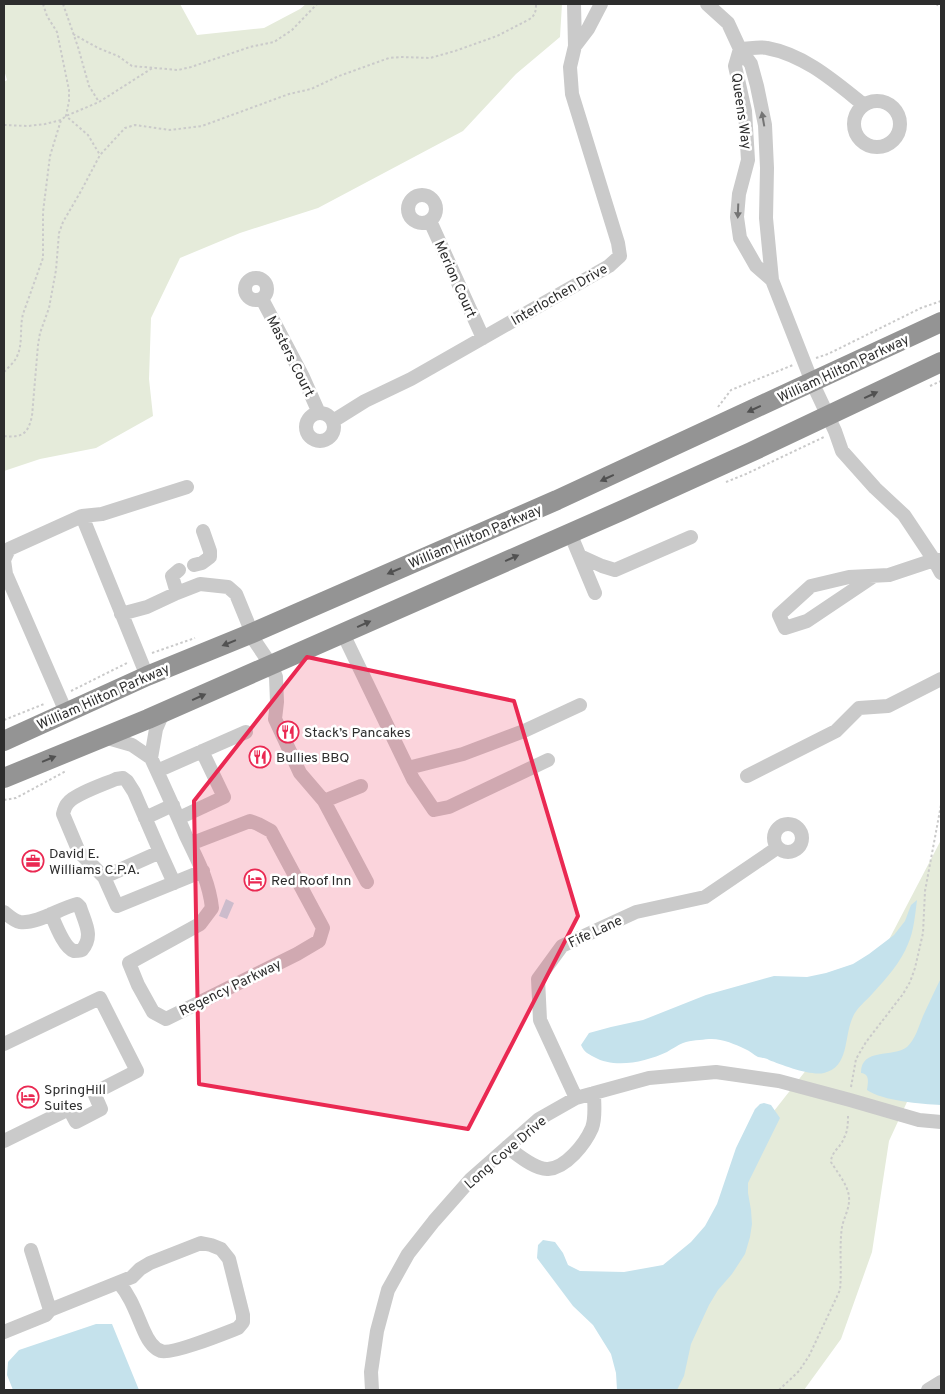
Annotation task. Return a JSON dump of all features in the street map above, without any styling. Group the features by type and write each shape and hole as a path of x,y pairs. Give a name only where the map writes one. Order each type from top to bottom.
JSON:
{"highway":[{"name":"William Hilton Parkway","path":"4,741 147,676 251,633 557,500 941,322"},
{"path":"4,778 162,713 570,533 752,452 941,362"},
{"path":"4,745 27,730"}],"street":[{"name":"Interlochen Drive","path":"320,413 310,417 306,427 307,433 315,440 325,440 333,432 333,422 365,401 412,379 609,266 620,256 618,243 572,94 570,67 575,46 574,4"},
{"name":"Interlochen Drive","path":"575,46 588,29 600,4"},
{"name":"Queens Way","path":"707,4 728,23 740,49 751,64 765,125 767,168 766,218 772,280 812,382 842,450 875,488 904,515 938,560 941,573"},
{"path":"740,49 766,47 797,57 824,73 864,105"},
{"name":"Queens Way","path":"740,49 735,66 745,111 748,160 739,194 737,217 740,238 756,266 772,280"},
{"name":"Merion Court","path":"430,221 482,338"},
{"name":"Masters Court","path":"262,299 304,377 320,413"},
{"path":"320,413 330,417 333,422"},
{"path":"66,712 6,574 4,560 9,549 82,516 102,514 187,487"},
{"path":"82,516 147,676"},
{"path":"200,584 204,580 204,571 201,567 194,566 210,557 210,551 203,531"},
{"path":"570,533 595,593"},
{"path":"580,556 615,570 691,537"},
{"path":"874,576 807,621 785,628 780,615 811,586 849,577 889,575 938,560"},
{"path":"177,592 172,576 179,570"},
{"path":"121,614 146,607 177,592 200,584 228,587 236,594 251,633 271,665 276,678 277,702 275,719 300,773 324,801 367,882"},
{"path":"340,634 347,642 413,779 434,810 449,807 548,760"},
{"path":"747,776 836,731 859,708 888,706 941,679"},
{"path":"408,768 463,754 524,731 580,704"},
{"path":"154,764 156,729 162,713"},
{"path":"154,764 202,751 246,732"},
{"path":"104,737 132,745 154,764"},
{"path":"179,818 224,797 202,751"},
{"name":"Regency Parkway","path":"154,764 172,805 179,818 190,844 203,871 210,891 212,908 200,924 129,963 138,985 153,1012 166,1019 297,954 319,941 323,928 271,832 250,821 190,844"},
{"path":"174,883 127,780 123,778 116,779 68,802 63,814 74,842 80,852 104,877 117,906 174,883 203,871"},
{"path":"324,801 361,786"},
{"path":"145,818 172,805"},
{"name":"Fife Lane","path":"576,1098 540,1020 538,979 562,946 636,912 705,897 777,848"},
{"path":"104,877 160,852"},
{"path":"4,912 12,919 20,922 39,919 51,914"},
{"path":"4,1056 8,1051 7,1042 100,998 137,1071 94,1093 101,1109 76,1122 69,1109 4,1141"},
{"name":"Long Cove Drive","path":"372,1390 371,1372 377,1331 388,1290 408,1254 471,1179 539,1119 576,1098 649,1078 716,1072 779,1081 919,1120 941,1122"},
{"path":"507,1147 522,1158 546,1169 557,1166 572,1157 592,1127 594,1093"},
{"path":"4,1332 46,1315 50,1310 132,1277 150,1263 202,1243 221,1249 229,1259 243,1315 243,1322 238,1328 173,1351 162,1352 153,1346 146,1337 128,1293 118,1283"},
{"path":"31,1250 50,1310"},
{"path":"928,1390 941,1382"}],"path":[{"path":"42,4 46,16 57,32 69,90 66,116"},
{"path":"63,4 89,86 99,102"},
{"path":"74,34 98,48 118,56 132,66 178,70 250,47 274,42 292,30 317,4"},
{"path":"4,436 20,436 26,432 31,423 38,345 40,333 49,308 56,270 59,233 63,222 100,155 125,128 135,125 170,130 202,126 289,94 310,89 339,76 389,58 430,58 455,52 497,36 528,20 536,14 536,4"},
{"path":"936,4 941,7"},
{"path":"4,125 28,126 61,120 99,102 154,67"},
{"path":"66,116 88,135 94,148 100,155"},
{"path":"4,372 18,354 20,324 44,258 43,212 50,156 61,120"},
{"path":"731,390 804,361 828,354 921,308 941,301"},
{"path":"780,1390 799,1371 809,1356 840,1290 842,1226 848,1207 849,1196 847,1188 831,1162 831,1157 843,1141 846,1133 852,1076 856,1058 903,994 915,968 923,933 925,891 941,805"}],"highlighted area":[{"path":"307,657 514,701 578,916 468,1129 199,1084 194,801"}],"green space":[{"path":"4,4 180,4 197,35 264,28 306,4 562,4 560,37 516,74 463,131 318,208 240,233 180,258 151,318 149,379 153,416 96,448 40,459 4,471 4,82 7,80 4,70"},
{"path":"941,840 941,1028 889,1141 872,1252 841,1339 804,1390 628,1390 759,1130 818,1055 871,974"}],"water":[{"path":"226,899 234,903 227,919 219,916"},
{"path":"917,900 913,928 905,951 888,976 856,1012 852,1019 842,1058 832,1070 818,1074 804,1072 758,1057 732,1043 714,1039 686,1042 649,1059 630,1063 602,1061 588,1054 581,1045 589,1033 643,1020 706,995 774,976 807,977 853,964 894,935 905,921 911,905"},
{"path":"941,978 941,1105 913,1103 882,1097 867,1090 868,1081 866,1075 861,1073 862,1065 872,1056 901,1050 910,1044"},
{"path":"764,1103 771,1105 780,1118 748,1183 752,1224 745,1254 709,1305 691,1344 684,1376 677,1390 617,1390 616,1373 611,1354 593,1325 573,1306 537,1258 538,1245 543,1240 555,1242 563,1253 568,1265 580,1271 624,1272 663,1265 691,1242 705,1226 717,1204 736,1148 755,1109"},
{"path":"96,1324 112,1324 139,1390 13,1390 7,1375 8,1362 19,1350"}],"place":[{"name":"Stack’s Pancakes","path":"288,732"},
{"name":"Bullies BBQ","path":"260,757"},
{"name":"David E. Williams C.P.A.","path":"33,861"},
{"name":"Red Roof Inn","path":"255,880"},
{"name":"SpringHill Suites","path":"28,1097"}]}
